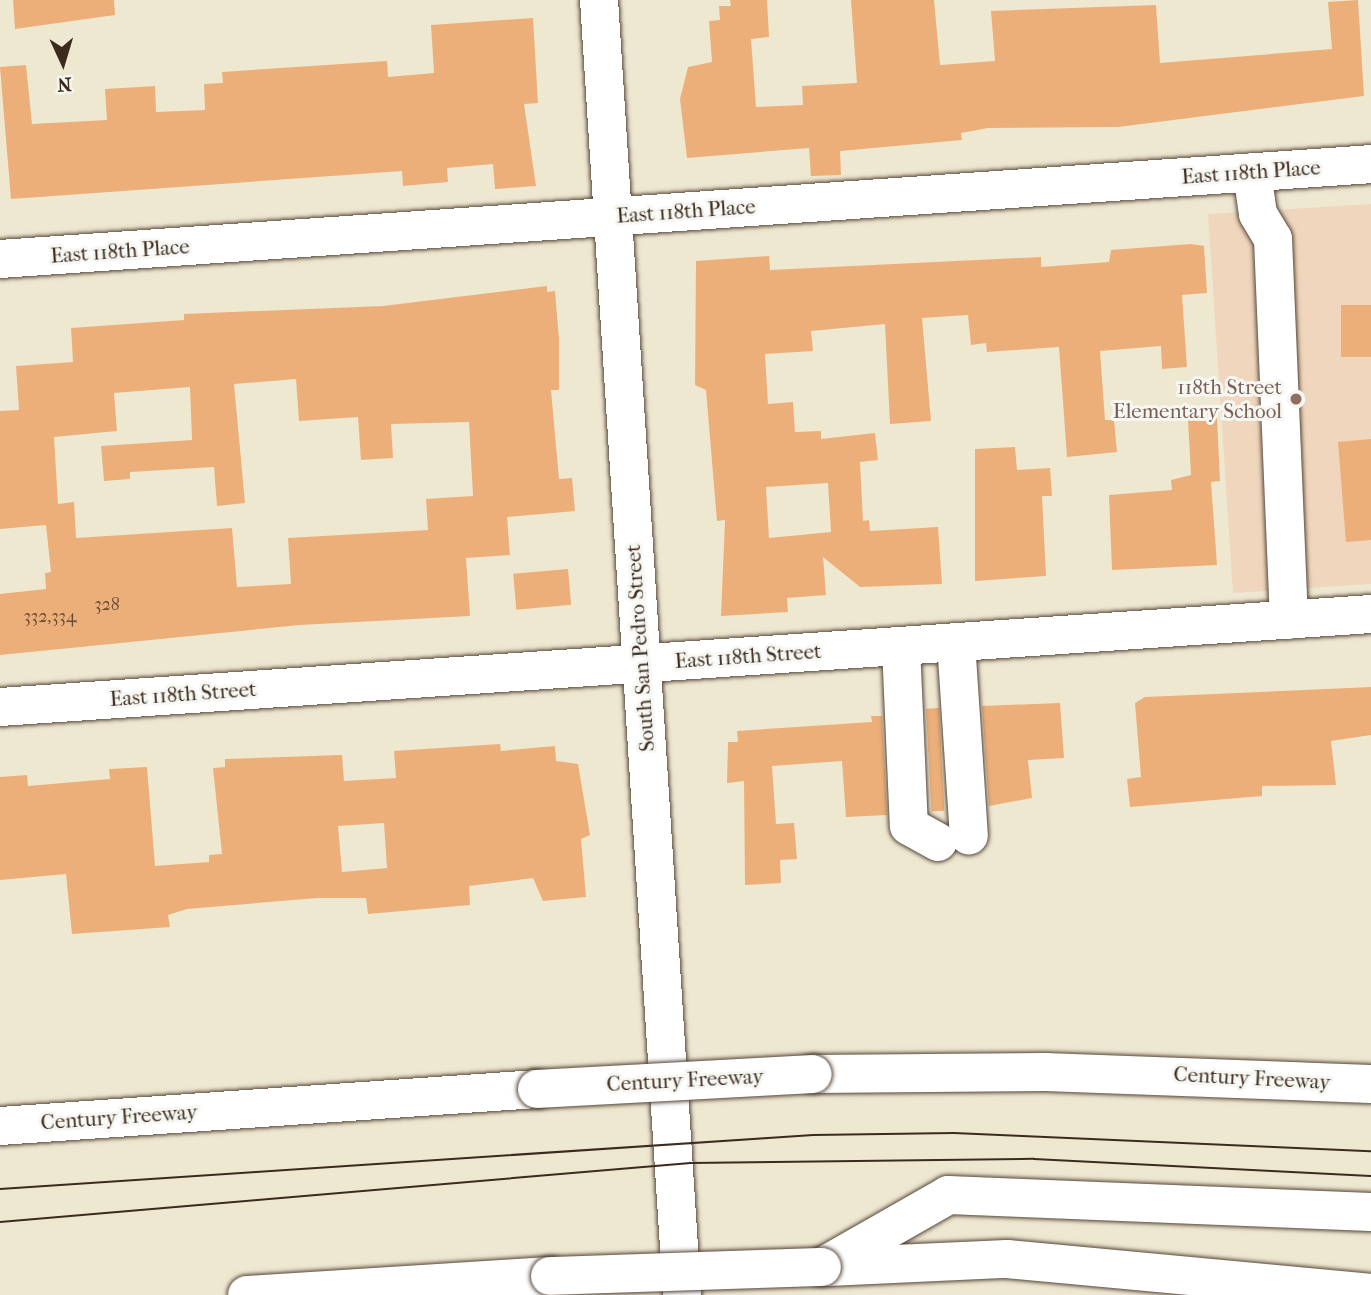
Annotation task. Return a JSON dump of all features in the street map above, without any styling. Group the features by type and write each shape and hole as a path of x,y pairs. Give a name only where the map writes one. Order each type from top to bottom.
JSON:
{"main road":[{"name":"South San Pedro Street","path":"599,0 682,1295"},
{"name":"East 118th Place","path":"0,259 1371,164"},
{"path":"1252,172 1258,214 1273,239 1289,620"},
{"name":"East 118th Street","path":"0,706 1371,614"},
{"path":"901,646 909,826 953,839 956,642"},
{"name":"Century Freeway","path":"0,1126 537,1089 813,1074 1058,1072 1371,1084"},
{"path":"822,1267 948,1195 1293,1206 1371,1212"},
{"path":"247,1295 550,1276 1007,1259 1371,1293"}],"shaded area":[{"name":"118th Street Elementary School","path":"1371,204 1371,584 1233,593 1208,214"}],"building":[{"path":"13,0 114,0 115,15 15,29"},
{"path":"730,0 767,0 769,37 751,39 756,107 803,105 802,86 857,83 851,0 934,0 940,65 995,61 991,11 1156,5 1160,63 1332,49 1328,2 1358,0 1364,96 1118,127 988,128 961,133 962,140 840,151 841,175 811,176 809,148 687,158 680,99 688,67 712,62 709,21 720,20 719,6 731,6"},
{"path":"533,18 538,103 524,104 536,186 495,189 493,164 447,168 448,182 403,186 402,171 11,199 0,67 26,65 32,124 107,120 105,89 155,86 156,112 205,110 204,84 223,83 222,72 387,61 388,77 434,73 431,25"},
{"path":"1191,244 1204,246 1207,293 1182,295 1187,367 1162,369 1161,346 1100,351 1105,420 1114,420 1117,452 1067,457 1059,347 987,352 986,343 971,345 968,315 922,318 931,421 890,424 885,324 811,331 813,351 765,354 768,404 793,402 795,432 821,431 821,439 875,433 878,460 860,462 863,521 869,520 870,531 938,527 942,584 860,587 823,557 826,595 787,598 788,612 721,616 725,520 717,521 706,390 695,385 696,261 769,256 770,270 1041,257 1041,267 1109,262 1111,250","holes":["828,483 831,532 769,538 766,487"]},
{"path":"547,286 547,292 555,291 559,390 551,390 559,479 572,478 575,511 507,517 510,555 466,558 470,616 300,625 0,655 0,594 46,589 45,573 51,572 46,525 0,529 0,411 19,410 16,366 73,362 71,328 184,320 184,314 383,306","holes":["296,379 299,421 358,417 361,460 393,458 391,424 469,422 473,496 426,499 428,530 288,538 291,584 237,587 232,528 76,538 74,502 58,504 54,437 117,431 114,393 190,387 192,440 101,446 104,481 130,479 130,472 214,467 217,506 245,503 234,384"]},
{"path":"1341,305 1371,305 1371,357 1341,357"},
{"path":"1217,418 1220,481 1211,482 1217,565 1112,570 1109,495 1172,490 1171,480 1191,475 1188,420"},
{"path":"1371,439 1371,540 1346,542 1338,442"},
{"path":"1015,447 1017,470 1050,468 1052,496 1042,496 1046,576 975,581 975,449"},
{"path":"568,569 571,605 516,610 513,574"},
{"path":"1371,687 1371,735 1331,741 1336,785 1262,786 1262,796 1130,807 1127,779 1141,777 1135,703 1145,697"},
{"path":"1060,703 1064,758 1028,760 1032,798 989,806 982,706"},
{"path":"939,708 944,811 931,812 926,709"},
{"path":"871,716 882,716 887,815 846,817 842,761 772,766 776,824 794,823 797,859 780,860 781,883 745,885 744,781 727,783 728,742 738,742 737,731 872,722"},
{"path":"500,744 501,751 555,746 556,761 578,764 590,835 581,839 586,897 543,901 533,878 469,886 470,905 368,914 366,898 317,898 187,909 168,915 170,927 72,934 66,874 0,880 0,777 27,775 28,786 110,779 109,769 147,767 155,866 209,862 209,855 222,854 213,768 225,767 225,759 342,755 344,781 396,778 394,751","holes":["384,823 387,868 342,872 338,826"]}],"tram line":[{"path":"0,1189 813,1135 954,1133 1371,1151"},
{"path":"0,1222 690,1163 1034,1159 1371,1176"}],"place":[{"name":"118th Street Elementary School","path":"1296,399"}]}
